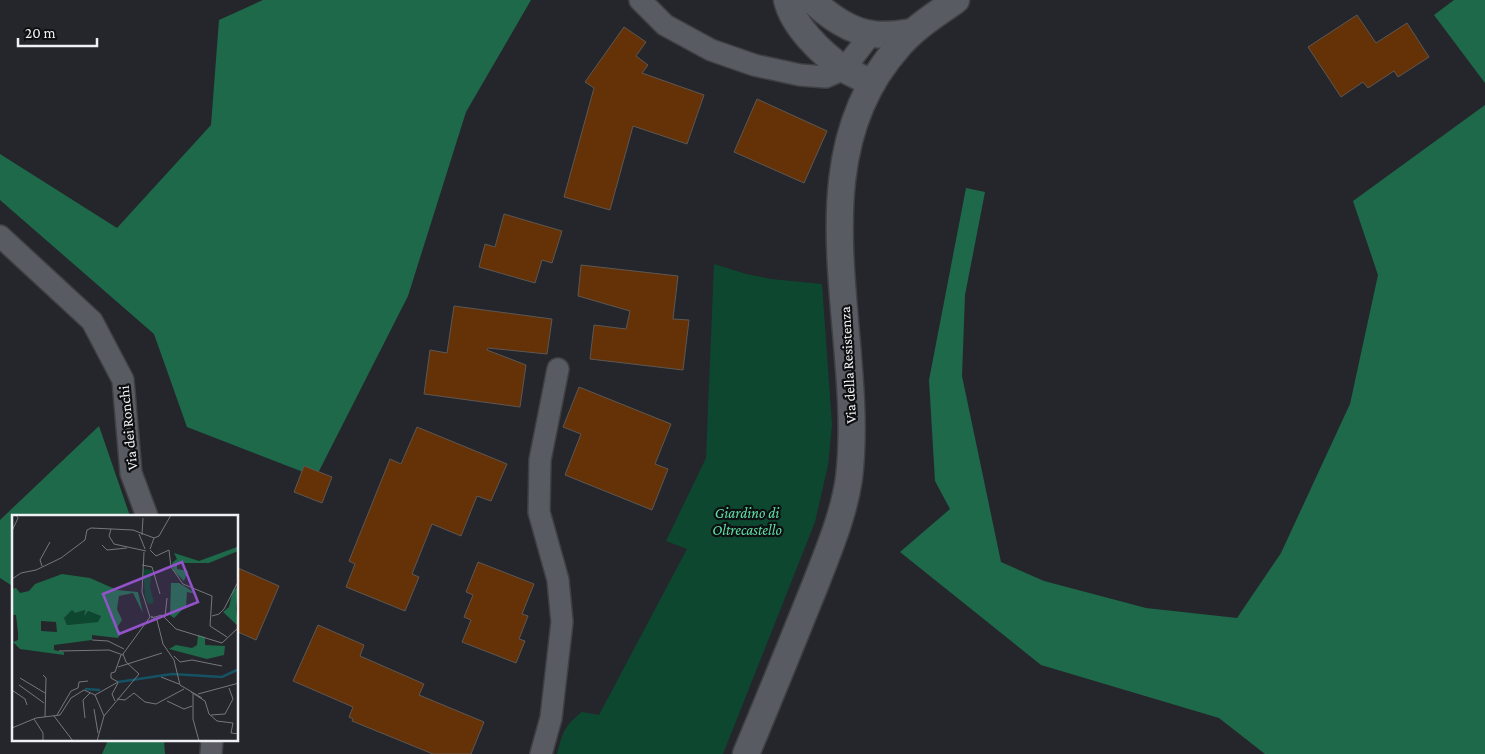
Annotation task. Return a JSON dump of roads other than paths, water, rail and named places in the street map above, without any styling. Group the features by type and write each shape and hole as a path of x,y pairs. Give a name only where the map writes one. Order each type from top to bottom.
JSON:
{"street":[{"path":"640,0 665,25 711,50 754,65 800,75 826,77 844,68 871,34"},
{"path":"787,0 789,8 800,27 815,44 844,68 872,83"},
{"path":"812,0 822,10 856,30 871,34 893,35 912,32"},
{"name":"Via della Resistenza","path":"746,754 836,531 848,480 852,446 851,409 840,233 840,203 849,140 872,83 899,46 912,32 956,0"},
{"name":"Via dei Ronchi","path":"0,236 92,321 124,380 131,473 147,515"},
{"path":"541,754 551,718 562,622 558,580 539,512 540,460 558,369"}],"park label":[{"name":"Giardino di Oltrecastello","path":"747,522"}]}
